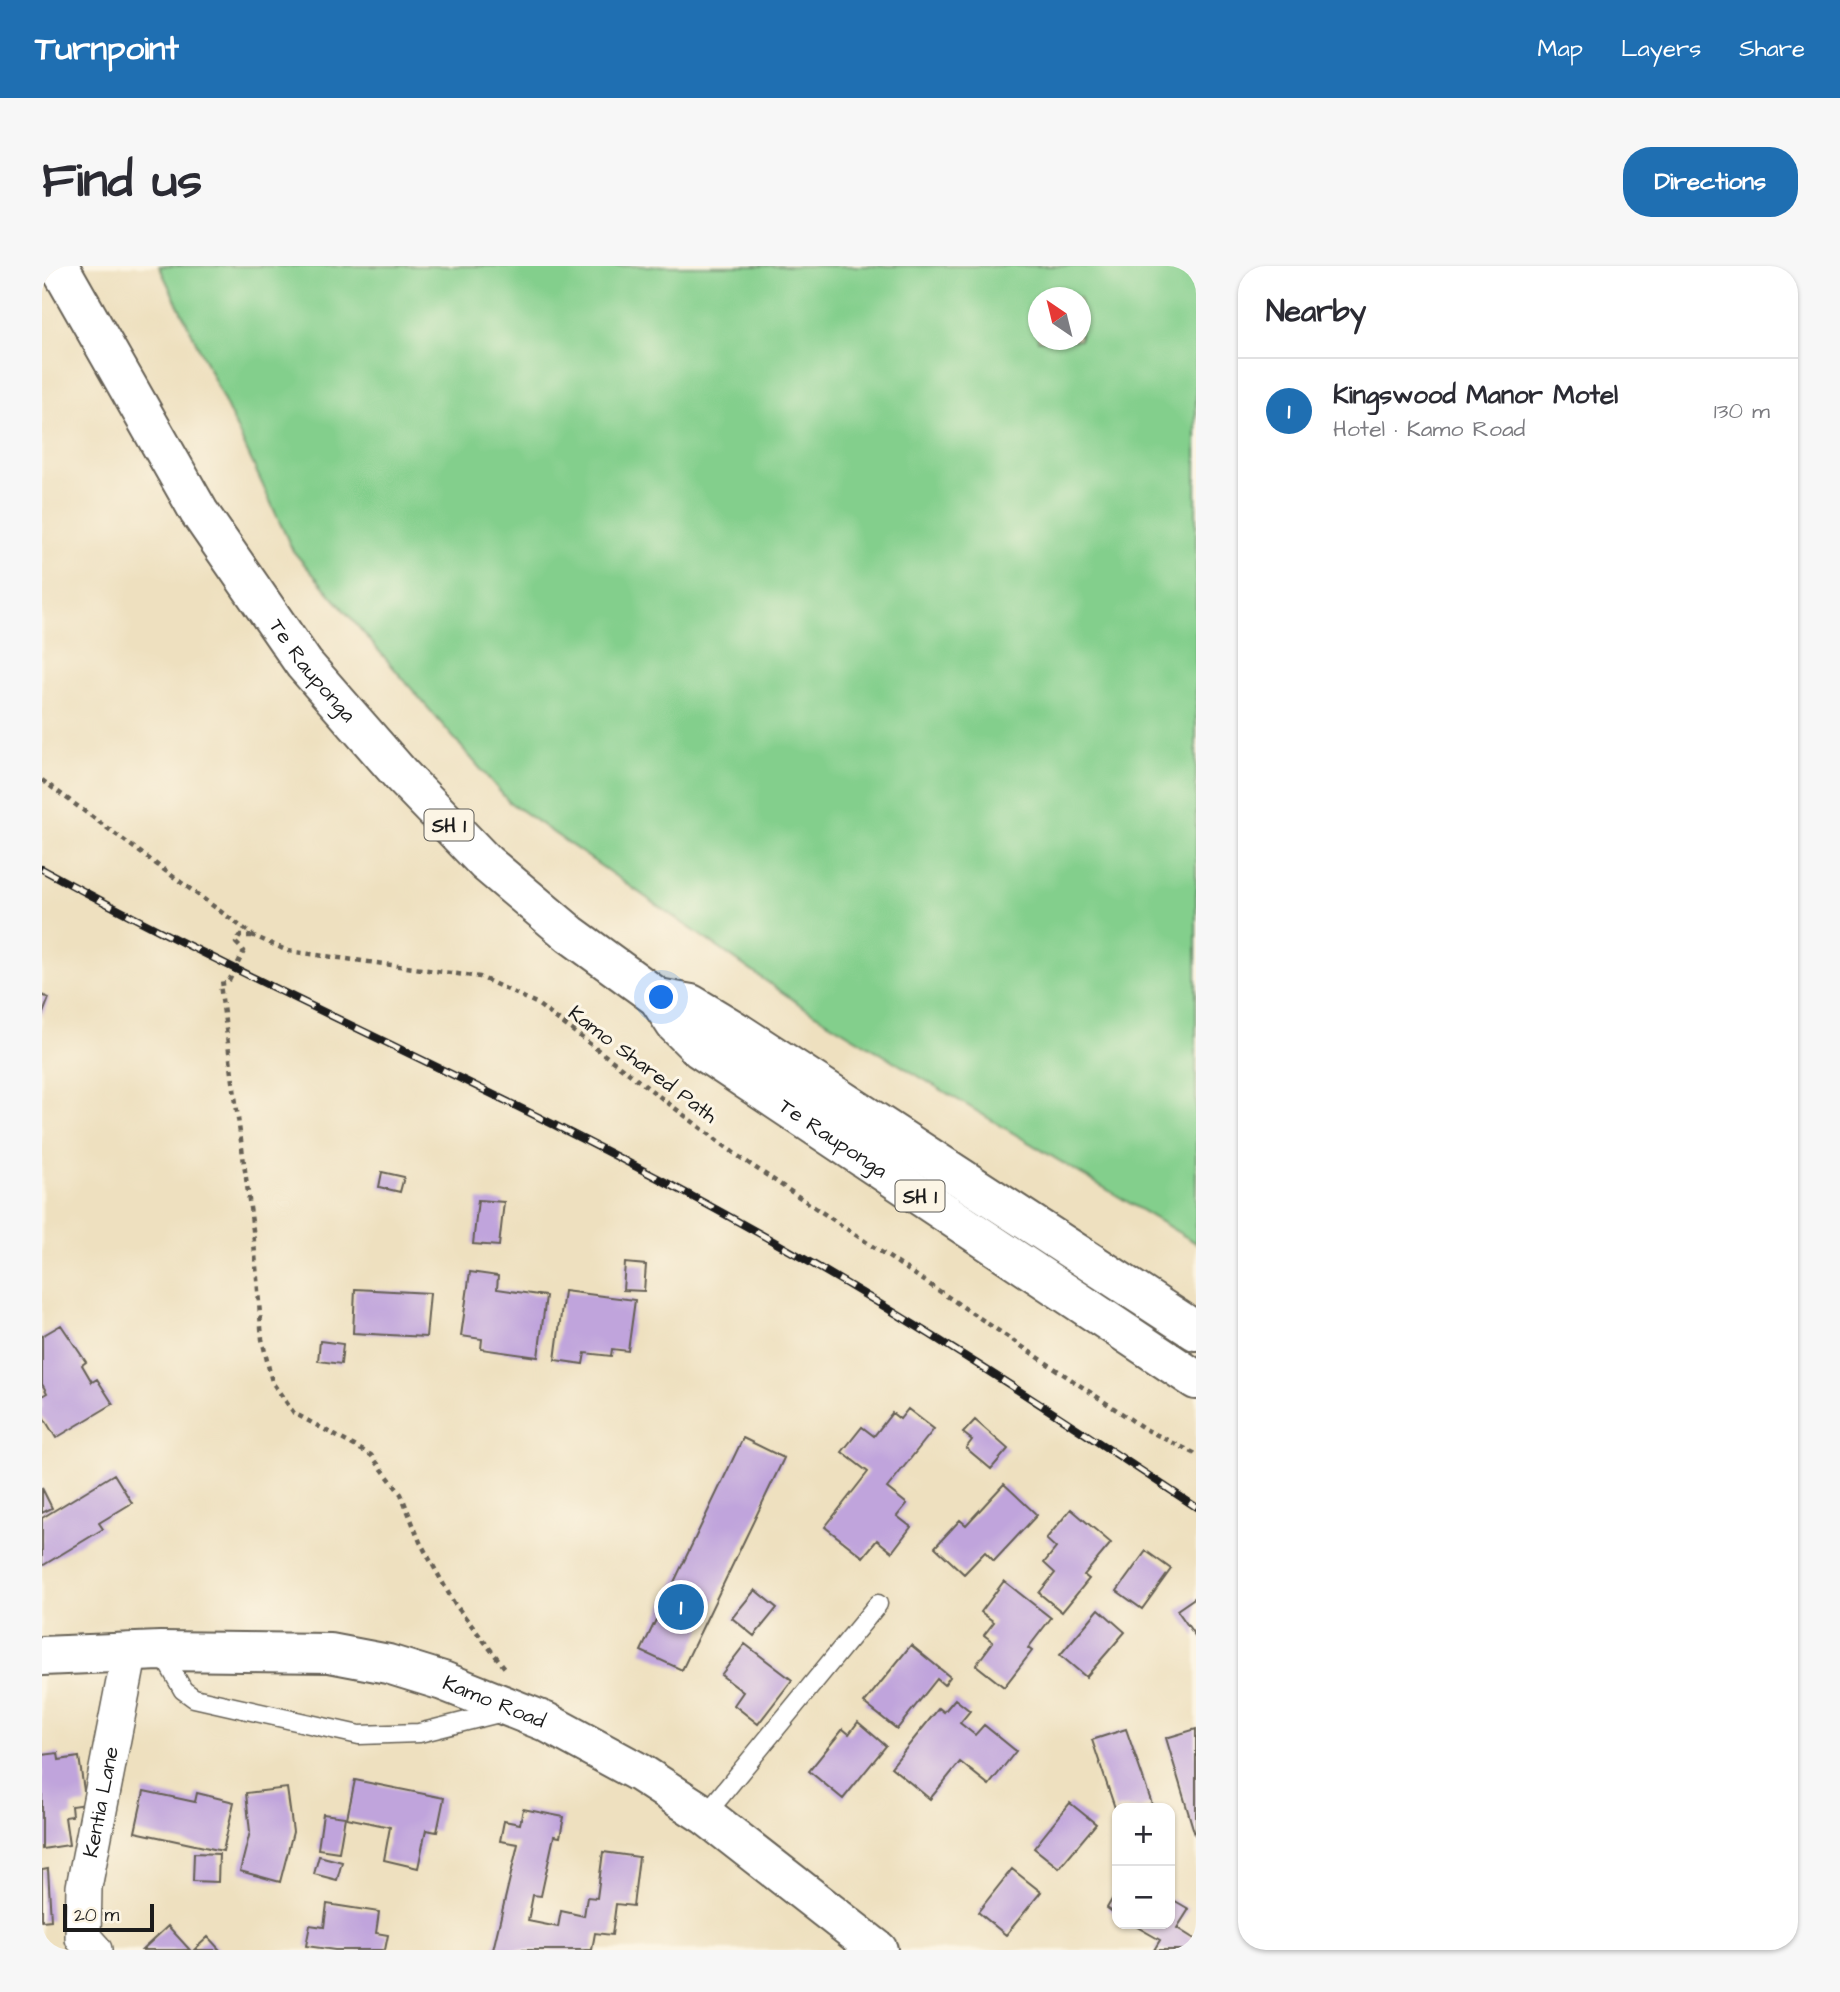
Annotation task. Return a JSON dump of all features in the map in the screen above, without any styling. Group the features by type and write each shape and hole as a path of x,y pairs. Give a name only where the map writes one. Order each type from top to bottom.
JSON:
{"main road":[{"name":"Te Rauponga","path":"59,266 199,512 304,664 401,775 486,863 570,934 658,998 675,1024 700,1049 1196,1380"},
{"name":"Te Rauponga","path":"658,998 691,1004 739,1033 1196,1331"},
{"name":"Kamo Road","path":"42,1656 145,1651 330,1653 388,1664 443,1681 513,1694 546,1721 640,1773 705,1815 878,1950"}],"street":[{"name":"Kentia Lane","path":"94,1950 83,1938 84,1886 145,1651"}],"lane":[{"path":"705,1815 878,1604"},
{"path":"145,1651 194,1698 359,1735 419,1733 513,1694"}],"path":[{"name":"Kamo Shared Path","path":"42,780 254,936 288,951 480,977 536,1003 738,1156 1146,1429 1196,1454"},
{"path":"254,936 240,936 236,943 244,951 228,983 220,984 253,1230 262,1339 272,1382 294,1413 371,1455 401,1494 420,1542 454,1603 513,1694"}],"green space":[{"path":"159,266 1196,266 1196,1243 802,1006 509,802 293,551"}],"building":[{"path":"42,995 49,998 42,1016"},
{"path":"382,1172 404,1177 400,1192 379,1187"},
{"path":"478,1200 504,1202 499,1246 473,1244"},
{"path":"625,1263 646,1265 644,1291 623,1290"},
{"path":"470,1272 498,1276 497,1289 546,1296 538,1357 481,1349 482,1339 461,1336"},
{"path":"355,1289 430,1293 426,1337 353,1333"},
{"path":"564,1291 635,1300 628,1351 612,1349 611,1356 585,1353 583,1364 555,1360"},
{"path":"61,1325 86,1362 82,1365 92,1382 97,1379 113,1404 56,1438 42,1415 42,1396 47,1393 42,1384 42,1336"},
{"path":"320,1341 343,1344 341,1364 318,1361"},
{"path":"908,1409 934,1429 887,1488 907,1504 897,1516 911,1527 892,1552 877,1540 863,1557 825,1527 868,1472 842,1452 862,1427 874,1436 892,1413 900,1419"},
{"path":"975,1420 1008,1449 991,1469 966,1448 972,1440 963,1433"},
{"path":"743,1438 784,1458 682,1670 641,1651"},
{"path":"114,1474 132,1503 99,1523 103,1529 42,1566 42,1518"},
{"path":"1004,1484 1037,1515 994,1561 985,1552 964,1574 935,1547 960,1520 966,1525"},
{"path":"42,1488 52,1508 42,1513"},
{"path":"1071,1509 1111,1543 1084,1575 1089,1579 1062,1612 1039,1593 1055,1573 1044,1563 1056,1548 1046,1539"},
{"path":"1146,1551 1171,1569 1142,1609 1117,1591"},
{"path":"1004,1581 1051,1618 1028,1648 1032,1651 1004,1687 976,1665 993,1642 984,1635 994,1622 981,1612"},
{"path":"755,1590 777,1608 754,1636 732,1618"},
{"path":"1196,1597 1196,1637 1177,1610"},
{"path":"1099,1609 1125,1632 1086,1677 1060,1655"},
{"path":"745,1644 792,1680 758,1724 734,1705 743,1692 721,1675"},
{"path":"911,1645 950,1677 944,1685 937,1679 897,1729 864,1703"},
{"path":"955,1699 970,1711 960,1723 975,1735 984,1725 1016,1751 989,1785 960,1762 930,1799 891,1767 939,1708 944,1712"},
{"path":"858,1722 886,1746 843,1799 809,1771 843,1729 849,1734"},
{"path":"1126,1729 1152,1803 1113,1803 1092,1740"},
{"path":"1196,1729 1196,1835 1195,1835 1166,1738"},
{"path":"58,1753 59,1760 79,1757 86,1804 71,1806 72,1816 65,1817 69,1845 42,1849 42,1755"},
{"path":"355,1780 444,1798 437,1832 426,1830 418,1868 384,1860 390,1827 347,1818"},
{"path":"287,1788 293,1832 280,1882 240,1871 250,1832 246,1793"},
{"path":"144,1791 195,1802 197,1793 234,1802 223,1851 135,1832"},
{"path":"1070,1803 1096,1824 1059,1868 1034,1848"},
{"path":"523,1809 564,1817 560,1837 554,1836 541,1896 533,1895 528,1921 558,1927 561,1911 584,1916 587,1897 597,1898 603,1852 639,1857 633,1906 616,1904 612,1935 595,1933 592,1950 493,1950 518,1844 500,1841 504,1821 520,1824"},
{"path":"323,1814 345,1817 339,1852 318,1849"},
{"path":"194,1853 219,1854 218,1882 193,1881"},
{"path":"319,1856 342,1862 337,1880 314,1874"},
{"path":"48,1869 51,1920 42,1921 42,1870"},
{"path":"1012,1869 1041,1892 1006,1935 978,1912"},
{"path":"1175,1901 1189,1909 1177,1928 1196,1940 1196,1950 1154,1950 1160,1940 1141,1929 1175,1929"},
{"path":"327,1904 379,1912 376,1933 388,1935 385,1950 335,1950 306,1946 310,1925 324,1927"},
{"path":"168,1926 190,1950 142,1950"},
{"path":"208,1937 220,1950 194,1950"}],"railway":[{"path":"42,869 217,960 571,1134 746,1226 918,1327 1196,1507"}],"place":[{"name":"Kingswood Manor Motel","path":"681,1607"}]}
